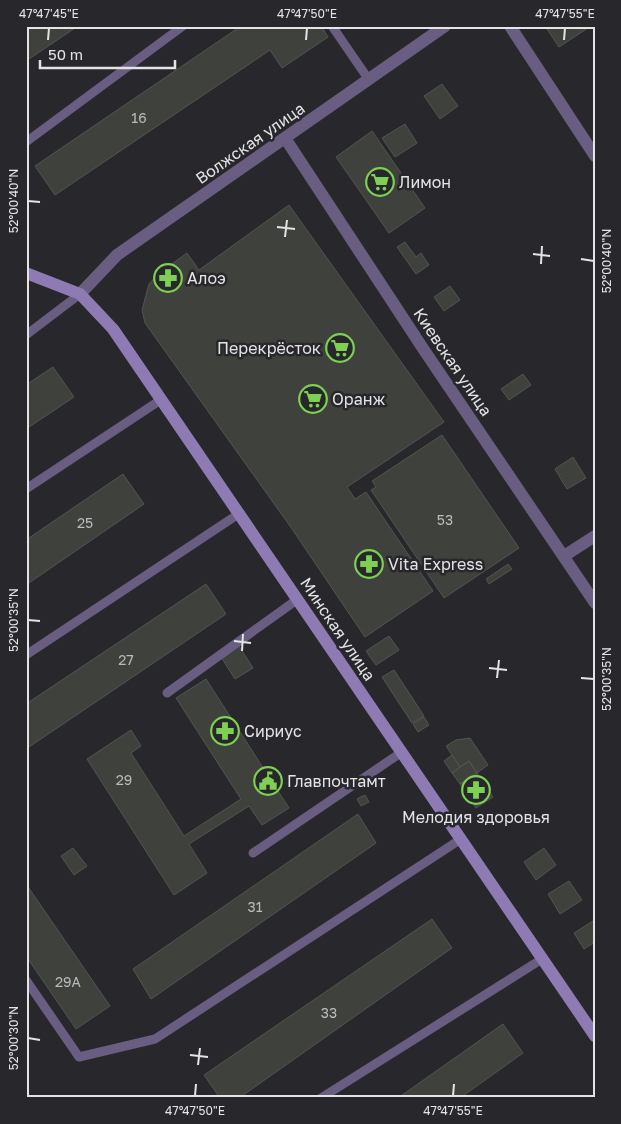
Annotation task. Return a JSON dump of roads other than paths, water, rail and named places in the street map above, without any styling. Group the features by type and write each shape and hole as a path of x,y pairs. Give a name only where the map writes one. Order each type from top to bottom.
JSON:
{"main road":[{"name":"Минская улица","path":"26,273 80,294 113,329 595,1036"}],"street":[{"name":"Волжская улица","path":"80,294 118,255 445,26"},
{"path":"510,26 595,156"},
{"name":"Киевская улица","path":"285,138 424,350 595,603"},
{"path":"564,556 595,536"}],"lane":[{"path":"26,142 184,26"},
{"path":"332,26 368,80"},
{"path":"26,335 80,294"},
{"path":"26,488 162,399"},
{"path":"26,655 240,513"},
{"path":"167,693 298,599"},
{"path":"253,854 402,752"},
{"path":"26,980 79,1057 155,1039 461,840"},
{"path":"321,1098 542,959"}],"place":[{"name":"Лимон","path":"380,182"},
{"name":"Алоэ","path":"168,278"},
{"name":"Перекрёсток","path":"340,348"},
{"name":"Оранж","path":"313,399"},
{"name":"Vita Express","path":"369,564"},
{"name":"Сириус","path":"225,731"},
{"name":"Главпочтамт","path":"268,781"},
{"name":"Мелодия здоровья","path":"476,790"}]}
